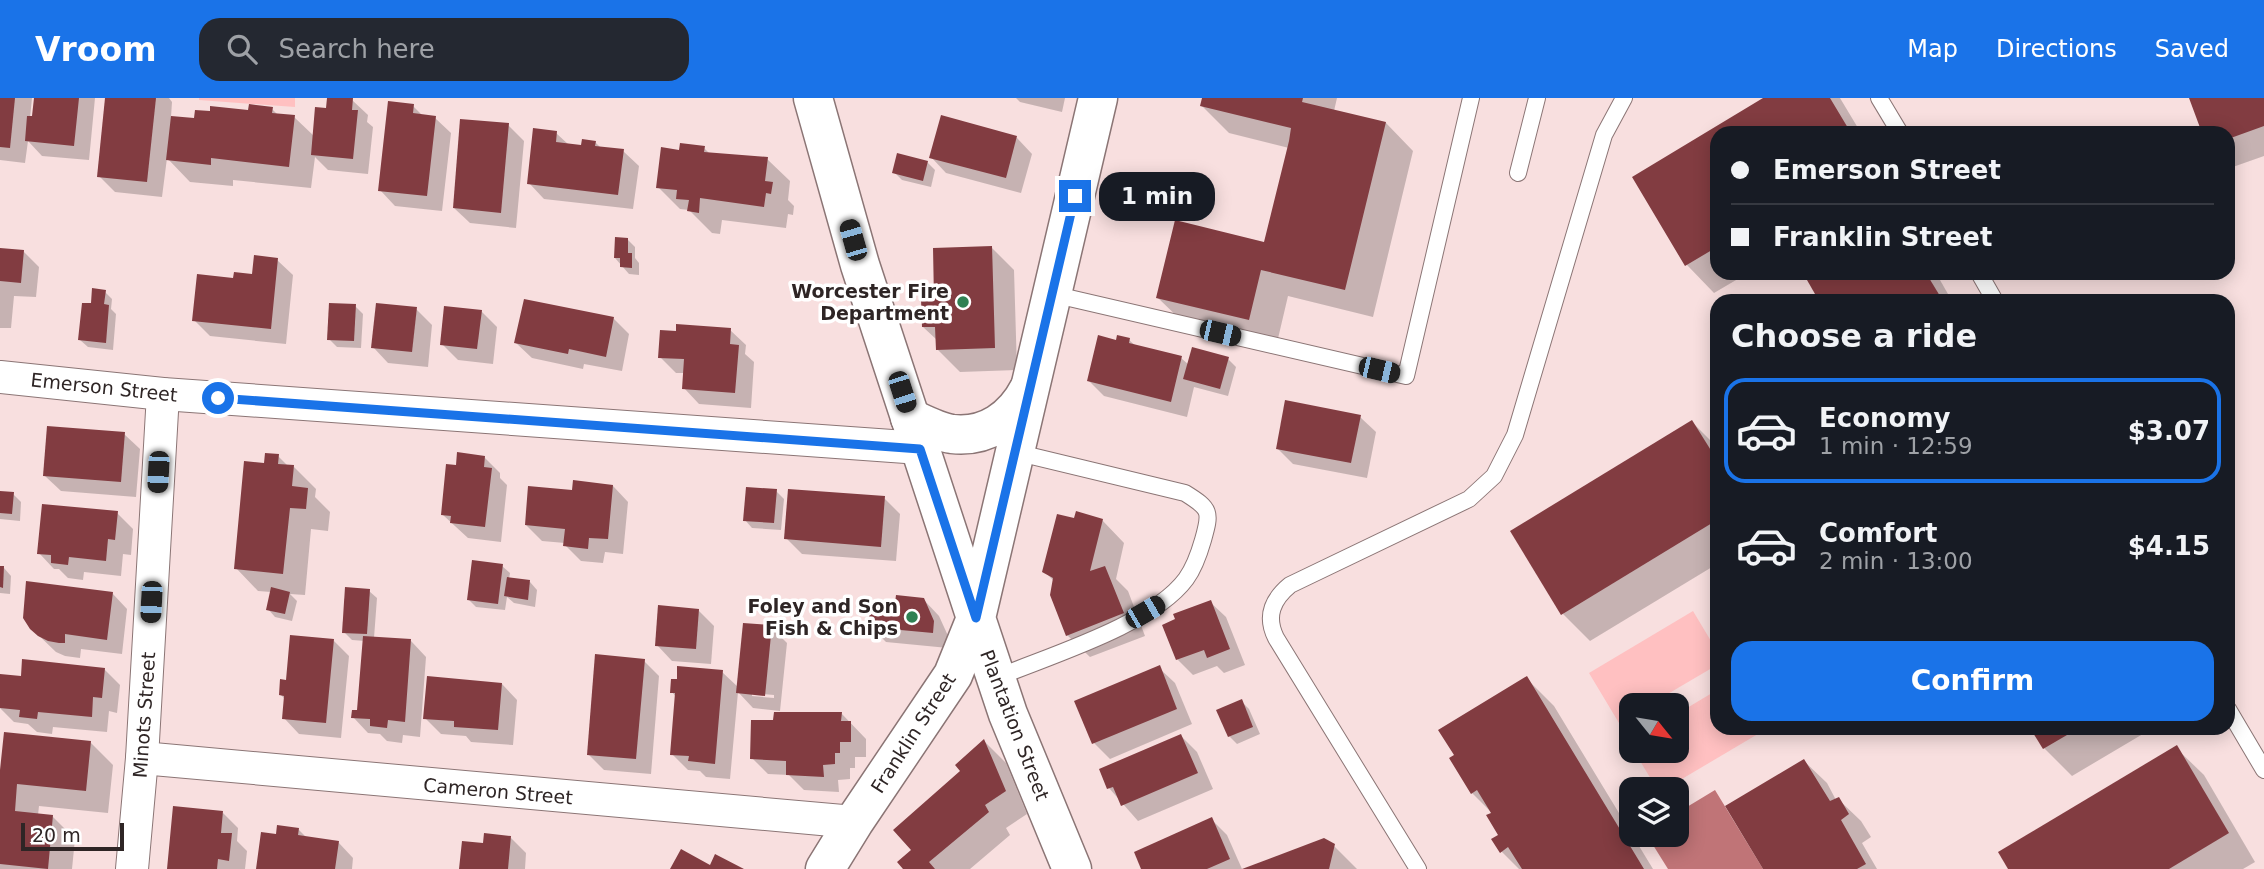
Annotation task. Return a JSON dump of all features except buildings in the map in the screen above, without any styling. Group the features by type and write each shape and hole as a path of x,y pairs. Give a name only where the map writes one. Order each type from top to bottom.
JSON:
{"main road":[{"name":"Plantation Street","path":"813,98 860,265 1008,714 1072,869"},
{"name":"Franklin Street","path":"825,869 953,675 976,618 1098,98"},
{"path":"915,433 971,434 1003,422 1020,407 1031,384"}],"street":[{"name":"Emerson Street","path":"0,377 163,394 915,433"},
{"name":"Minots Street","path":"132,869 142,758 163,394"},
{"name":"Cameron Street","path":"142,758 855,822"}],"lane":[{"path":"1052,293 1406,376 1471,98"},
{"path":"1518,173 1537,98"},
{"path":"1418,869 1276,638 1271,625 1271,610 1279,594 1290,585 1457,507 1482,489 1494,476 1515,436 1604,135 1624,98"},
{"path":"1879,98 1896,126"},
{"path":"996,678 1111,632 1162,602 1185,580 1199,556 1209,519 1203,504 1185,493 1016,452"},
{"path":"2235,721 2264,770"}],"shaded area":[{"path":"295,98 295,107 199,100"},
{"path":"1693,611 1710,639 1710,669 1669,693 1619,693 1619,723 1589,673"},
{"path":"1710,694 1710,735 1756,735 1685,777 1650,777 1641,763 1689,763 1689,707"},
{"path":"1715,790 1763,869 1668,869 1654,847 1689,847 1689,806"}],"place":[{"name":"Worcester Fire Department","path":"963,302"},
{"name":"Foley and Son Fish & Chips","path":"912,617"}],"route":[{"path":"218,398 920,449 976,618 1075,196"}]}
